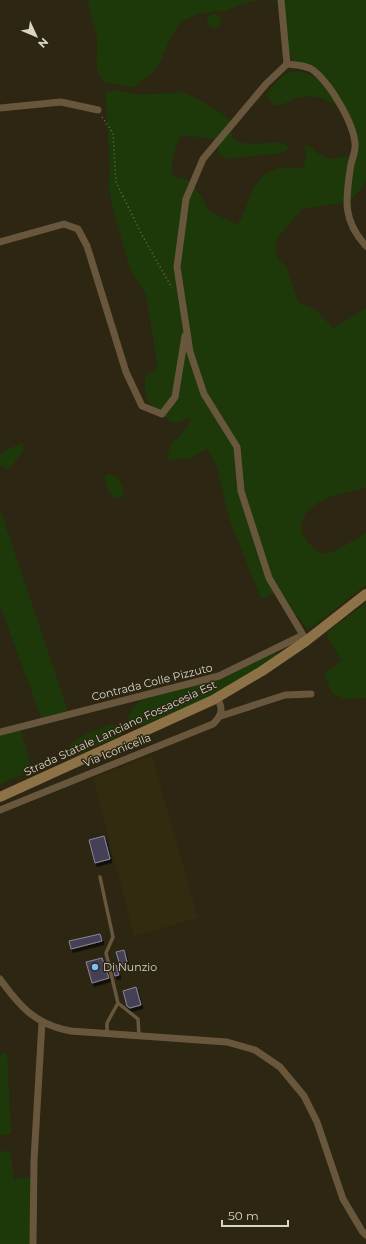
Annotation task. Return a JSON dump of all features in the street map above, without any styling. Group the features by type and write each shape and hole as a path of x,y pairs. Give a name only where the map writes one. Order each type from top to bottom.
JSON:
{"main road":[{"name":"Strada Statale Lanciano Fossacesia Est","path":"0,796 217,697 262,670 305,638 342,614 366,594"}],"street":[{"path":"281,0 287,64"},
{"path":"287,64 312,70 337,99 349,122 355,143 346,199 349,222 358,238 366,246"},
{"path":"287,64 266,84 203,159 186,199 177,267 190,352 204,394 237,447 241,491 269,578 305,638"},
{"path":"0,108 61,102 98,110"},
{"path":"0,242 64,224 78,229 87,246 126,372 142,406 162,414 175,397 183,358 186,324"},
{"name":"Contrada Colle Pizzuto","path":"0,732 219,676 305,638"},
{"name":"Via Iconicella","path":"0,810 213,724 221,716 285,695 311,694"},
{"path":"217,697 222,708 221,716"},
{"path":"0,979 17,1002 42,1022 53,1028 107,1034 227,1042 255,1050 280,1067 304,1096 317,1122 343,1199 362,1231 366,1235"},
{"path":"33,1244 34,1160 42,1022"}],"lane":[{"path":"100,877 113,937 106,953 118,1003 138,1019 139,1036"},
{"path":"107,1034 107,1023 118,1003"}],"path":[{"path":"98,110 113,133 116,182 142,235 172,288"}],"shaded area":[{"path":"152,755 198,918 134,936 93,778"}],"green space":[{"path":"88,0 260,0 239,5 228,10 198,14 181,22 169,40 162,59 153,72 135,87 105,83 98,72 96,62 97,39"},
{"path":"282,0 366,0 366,180 361,189 349,202 302,209 279,236 275,249 277,257 287,268 298,302 315,309 333,328 366,308 366,487 336,495 314,506 307,512 302,520 301,528 304,537 322,554 336,551 366,533 366,585 308,630 282,595 274,593 261,599 229,518 217,467 207,449 191,458 167,460 170,446 190,424 189,417 177,423 170,422 148,401 145,391 145,377 158,368 146,295 130,269 108,186 110,172 106,92 110,91 142,94 186,93 226,116 231,125 233,139 239,142 252,144 286,144 288,149 282,153 227,159 218,153 219,143 214,139 181,135 174,153 171,173 175,177 187,179 200,194 209,211 237,225 243,215 254,187 264,175 277,169 303,169 306,157 305,144 321,155 327,157 335,158 355,156 350,123 341,110 335,105 322,98 307,97 295,99 281,105 273,105 266,95 272,86 286,74 296,71 332,82 309,66 292,60 286,44"},
{"path":"214,14 219,16 221,21 219,26 214,28 209,26 207,21 209,16"},
{"path":"23,443 23,451 12,466 6,469 0,465 0,456 8,449"},
{"path":"110,474 116,477 121,483 124,497 115,498 108,491 105,476"},
{"path":"0,509 68,711 41,718 0,605"},
{"path":"366,603 366,698 345,699 332,693 324,675 341,660 326,633"},
{"path":"273,652 276,653 277,656 205,699 176,713 142,726 130,728 128,724 129,715 134,707 144,699 219,678"},
{"path":"110,725 118,725 121,727 121,735 84,752 71,755 68,751 73,742 79,738 92,731"},
{"path":"21,730 32,771 0,784 0,735"},
{"path":"7,1052 11,1134 0,1135 0,1055"},
{"path":"10,1150 14,1179 32,1177 30,1244 0,1244 0,1152"}],"building":[{"path":"104,836 110,859 95,863 89,840"},
{"path":"100,934 102,941 71,949 69,941"},
{"path":"124,950 127,962 120,965 116,952"},
{"path":"102,958 109,978 92,983 86,962"},
{"path":"116,965 119,975 115,976 112,966"},
{"path":"136,987 141,1005 130,1008 127,1006 123,991"}],"place":[{"name":"Di Nunzio","path":"95,967"}]}
